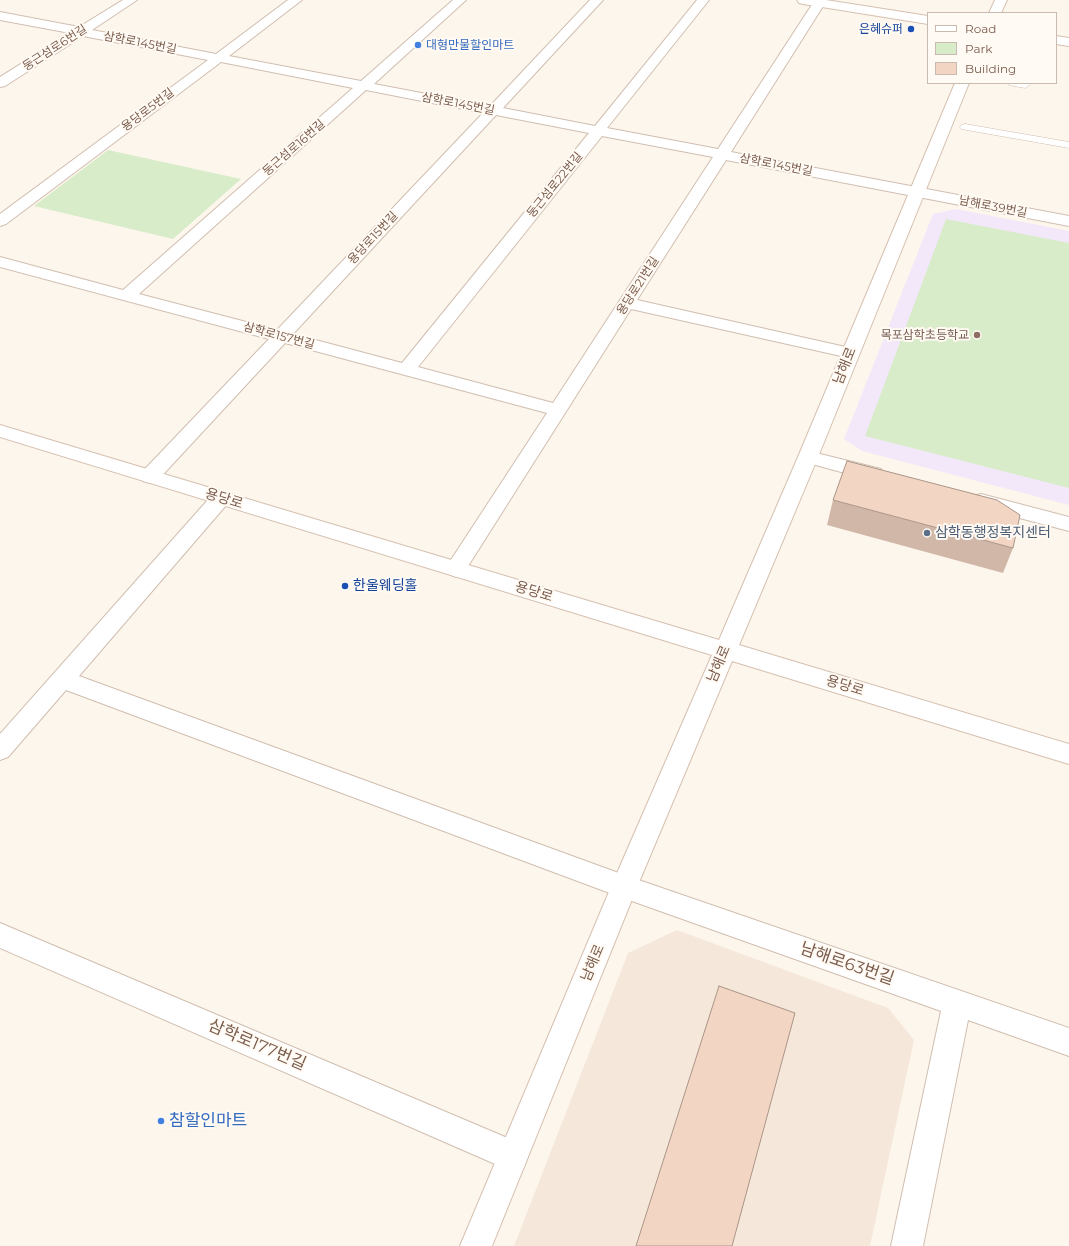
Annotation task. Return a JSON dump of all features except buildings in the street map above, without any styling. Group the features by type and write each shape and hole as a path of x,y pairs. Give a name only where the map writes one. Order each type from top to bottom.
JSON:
{"street":[{"name":"둥근섬로6번길","path":"0,83 130,0"},
{"name":"용당로5번길","path":"0,221 296,0"},
{"name":"둥근섬로16번길","path":"126,296 460,0"},
{"name":"용당로15번길","path":"150,476 597,0"},
{"name":"둥근섬로22번길","path":"406,370 703,0"},
{"path":"803,0 927,20"},
{"path":"995,12 1001,0"},
{"name":"용당로21번길","path":"456,569 819,3"},
{"name":"삼학로145번길","path":"0,16 916,192"},
{"path":"1057,40 1069,42"},
{"name":"남해로","path":"476,1246 624,887 808,457 962,84"},
{"name":"남해로39번길","path":"916,192 1069,221"},
{"name":"삼학로157번길","path":"0,262 558,410"},
{"path":"627,303 850,353"},
{"name":"용당로","path":"0,431 1069,754"},
{"path":"808,457 895,479"},
{"path":"963,497 1069,524"},
{"path":"0,750 221,498"},
{"name":"남해로63번길","path":"62,679 624,887 1069,1042"},
{"name":"삼학로177번길","path":"0,935 513,1156"},
{"path":"907,1246 957,1003"}],"lane":[{"path":"1019,84 1025,85"},
{"path":"965,126 1069,145"}],"shaded area":[{"name":"목포삼학초등학교","path":"956,209 1069,231 1069,505 862,451 844,439 933,214"},
{"path":"677,930 888,1008 914,1040 870,1246 514,1246 628,953"}],"green space":[{"path":"108,150 241,179 173,239 34,206"},
{"name":"목포삼학초등학교","path":"946,219 1069,243 1069,488 865,436"}],"place":[{"name":"은혜슈퍼","path":"911,29"},
{"name":"대형만물할인마트","path":"418,45"},
{"name":"목포삼학초등학교","path":"977,335"},
{"name":"삼학동행정복지센터","path":"927,533"},
{"name":"한울웨딩홀","path":"345,586"},
{"name":"참할인마트","path":"161,1121"}]}
